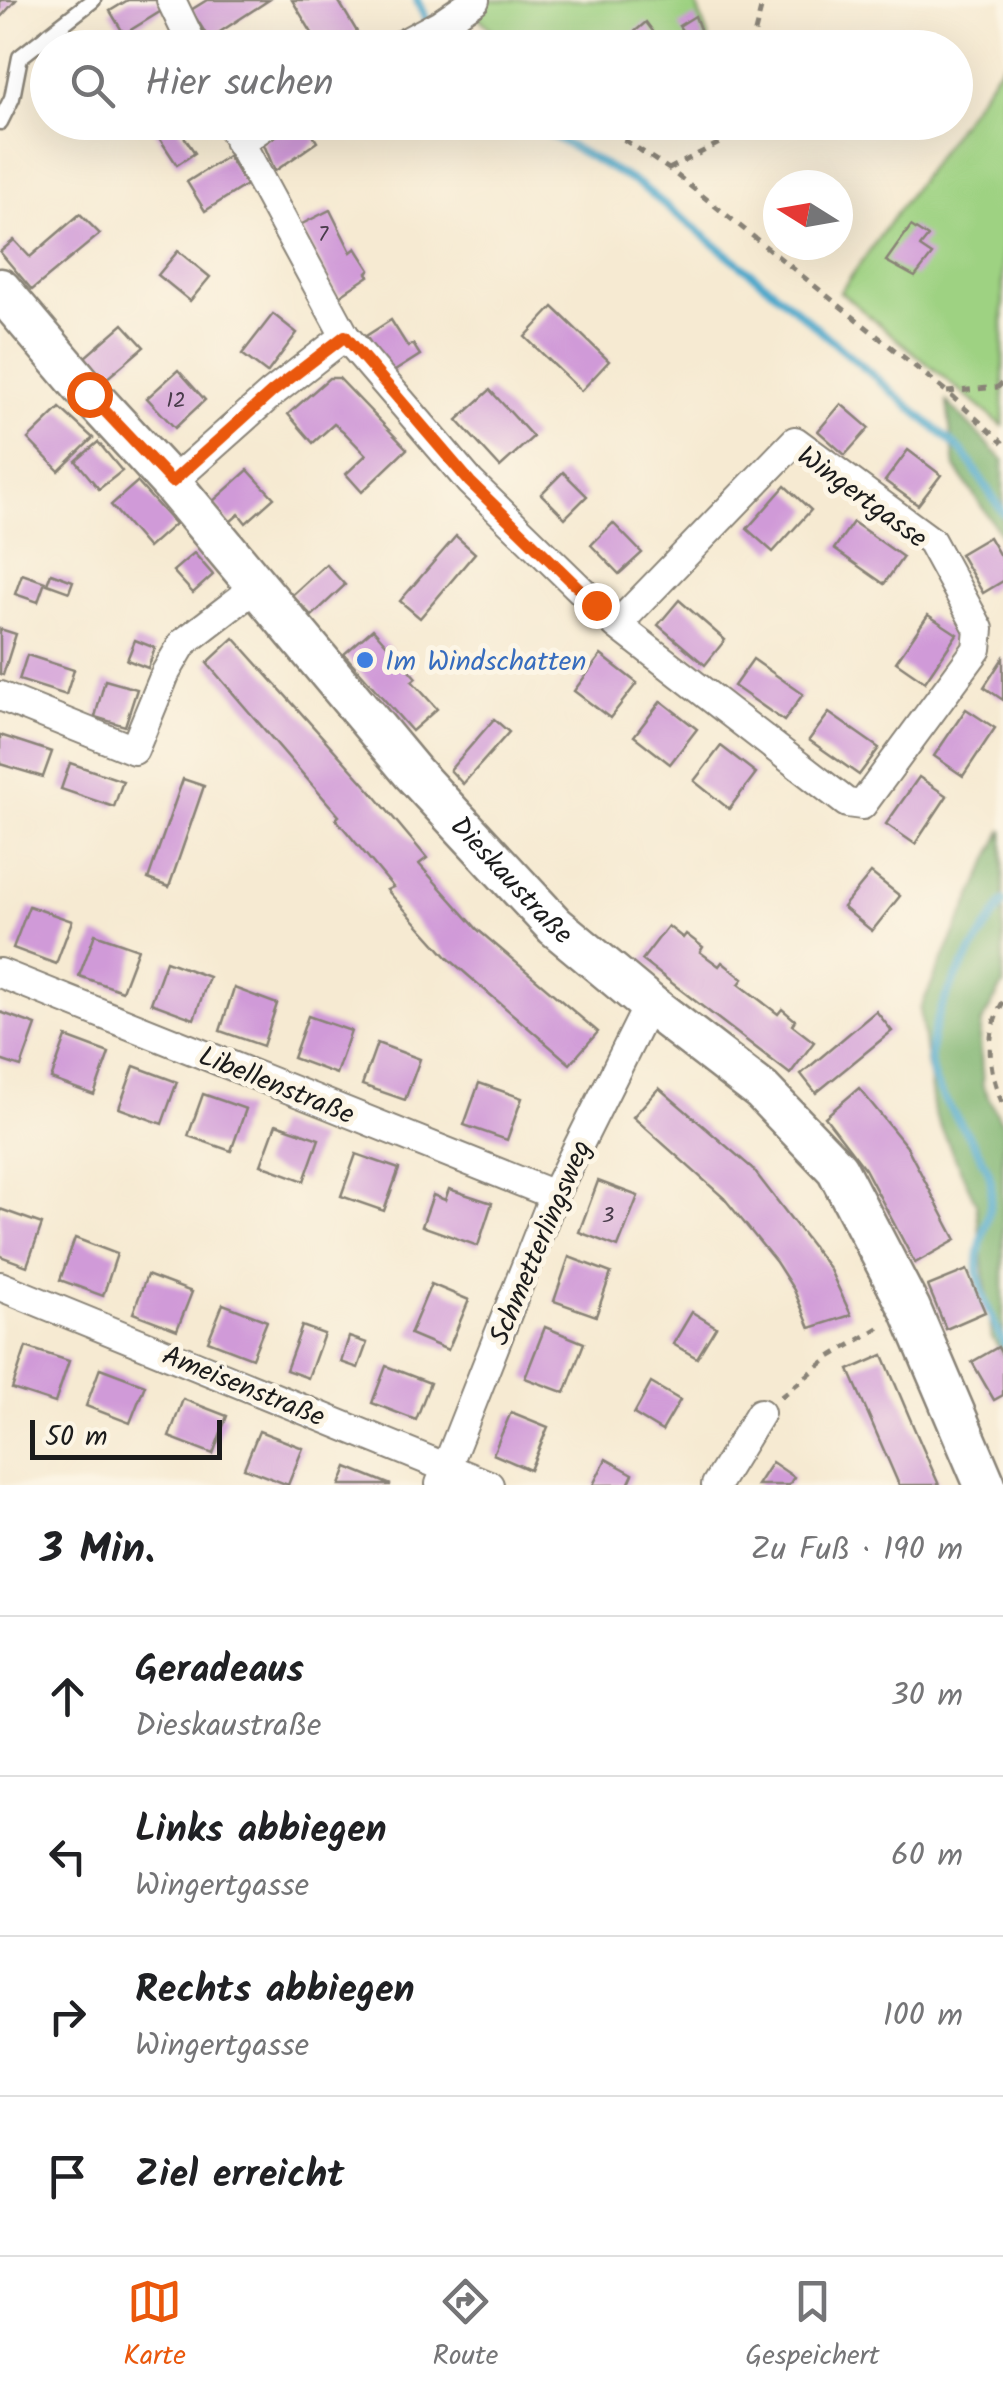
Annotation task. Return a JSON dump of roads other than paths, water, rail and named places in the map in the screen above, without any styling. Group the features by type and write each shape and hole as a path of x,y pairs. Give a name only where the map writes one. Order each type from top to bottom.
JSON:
{"main road":[{"name":"Dieskaustraße","path":"0,289 89,394 172,482 413,773 554,926 762,1091 837,1169 910,1309 985,1485"}],"street":[{"path":"171,0 185,30"},
{"path":"428,30 470,4"},
{"name":"Wingertgasse","path":"238,140 345,336 470,482 617,626 846,803 862,805 977,649 979,629 931,541 795,441 617,626"},
{"path":"172,482 272,392 345,336"},
{"path":"0,696 134,750 166,672 183,643 256,588"},
{"name":"Libellenstraße","path":"0,972 554,1195"},
{"name":"Schmetterlingsweg","path":"443,1476 554,1195 649,1004"},
{"name":"Ameisenstraße","path":"0,1286 443,1476 488,1485"},
{"path":"716,1485 760,1413"}],"lane":[{"path":"55,30 93,0"},
{"path":"0,122 12,98 20,57 30,49"}],"waterway":[{"path":"417,0 431,30"},
{"path":"559,140 640,185 775,292 964,453 1003,513"},
{"path":"1003,902 962,967 938,1017 931,1066 938,1088 989,1173 991,1198 978,1271 1003,1343"}],"place":[{"name":"Im Windschatten","path":"365,660"}]}
